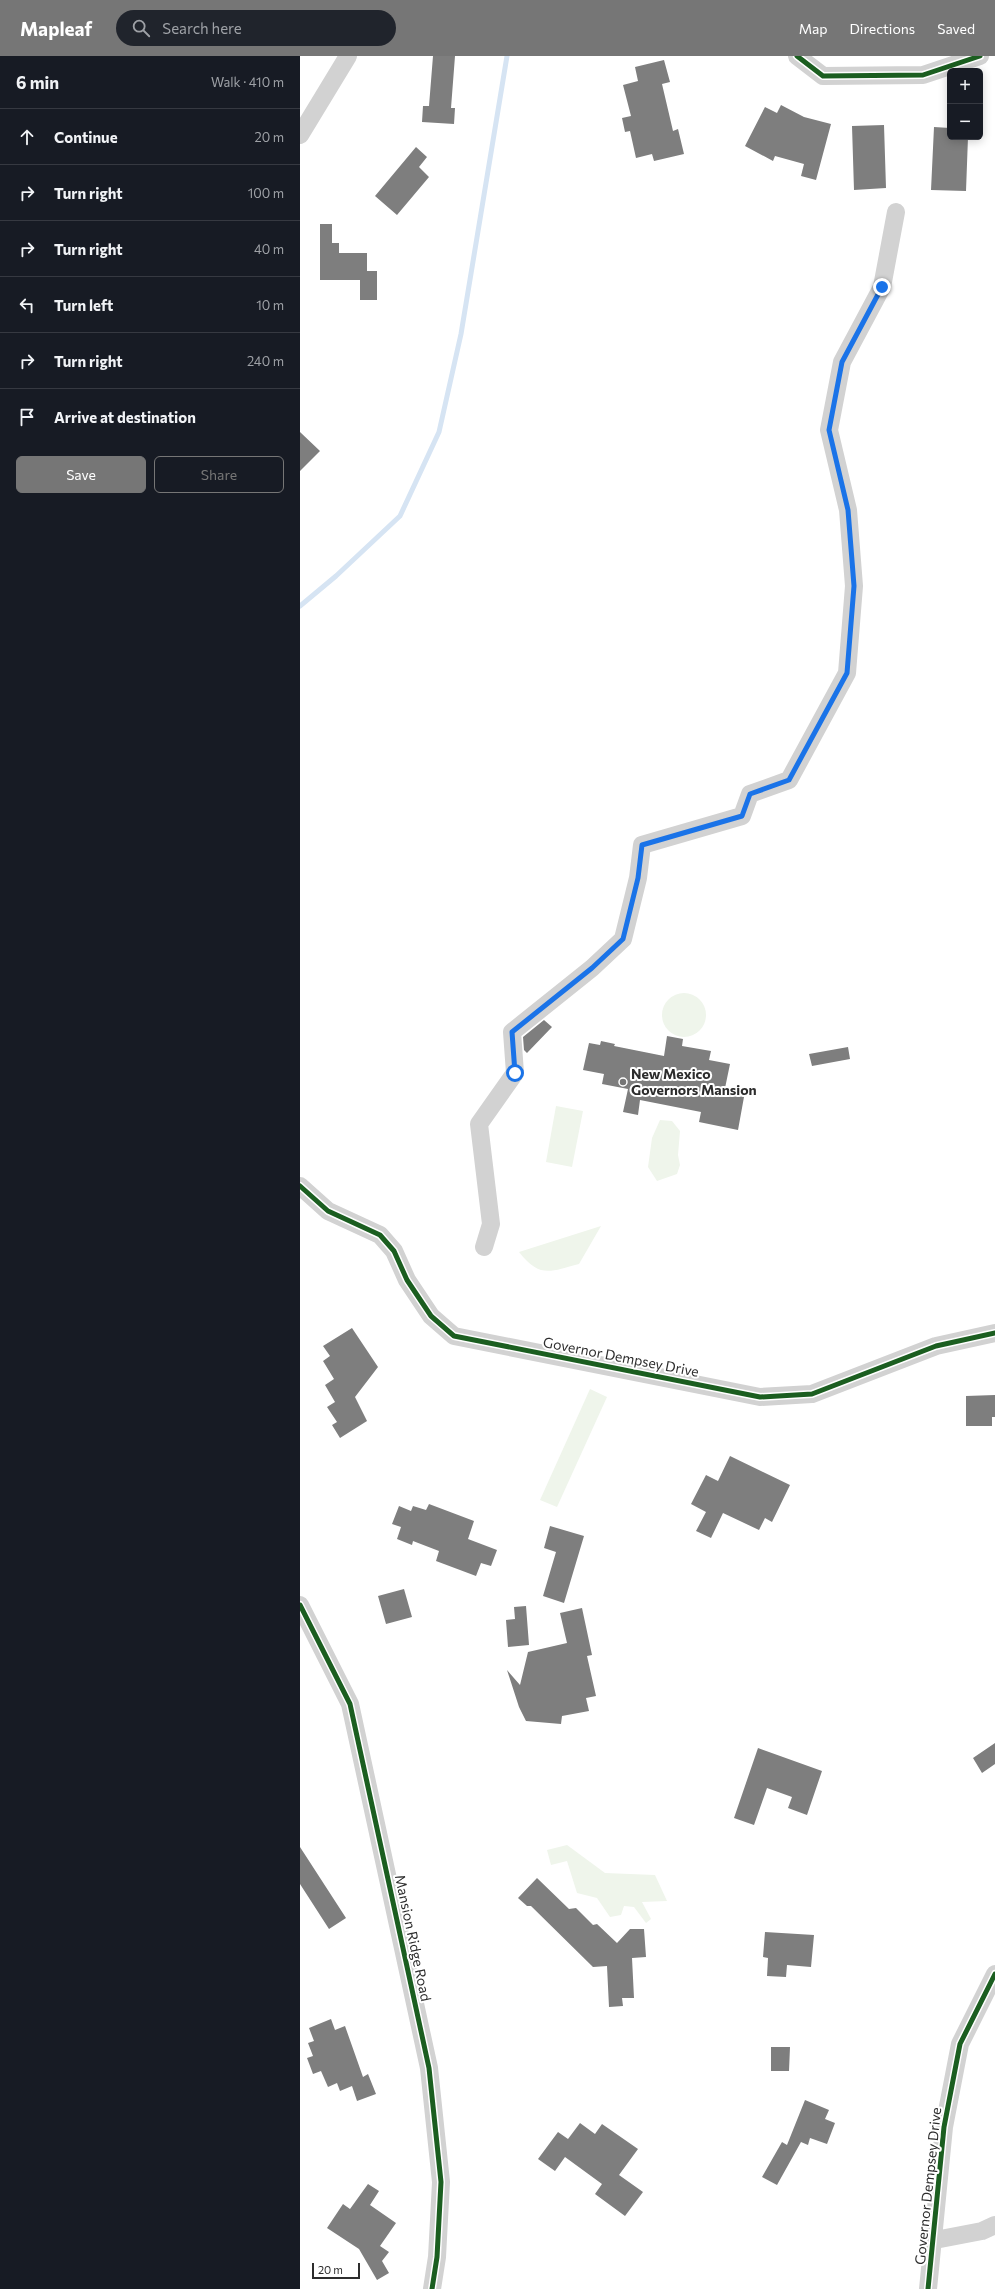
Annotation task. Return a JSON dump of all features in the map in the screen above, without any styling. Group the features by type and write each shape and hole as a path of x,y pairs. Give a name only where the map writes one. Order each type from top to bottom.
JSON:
{"street":[{"path":"300,135 348,56"},
{"path":"797,56 823,76 923,75 980,56"},
{"path":"484,1247 491,1224 479,1124 515,1073 512,1032 592,968 623,939 638,878 642,845 742,816 750,794 789,780 847,673 854,586 848,510 829,430 842,362 882,287 896,212"},
{"name":"Governor Dempsey Drive","path":"300,1186 328,1211 380,1236 394,1251 407,1280 431,1316 454,1336 760,1397 812,1394 936,1346 995,1333"},
{"name":"Mansion Ridge Road","path":"300,1605 350,1704 429,2068 441,2182 437,2257 432,2289"},
{"name":"Governor Dempsey Drive","path":"928,2289 935,2240 944,2127 960,2044 995,1974"},
{"path":"935,2240 982,2231 995,2225"}],"shaded area":[{"path":"680,993 688,993 693,994 700,999 705,1006 705,1024 700,1031 693,1036 680,1037 672,1034 665,1027 662,1019 662,1011 665,1003 672,996"},
{"path":"556,1106 583,1111 572,1167 546,1162"},
{"path":"660,1120 672,1121 680,1131 678,1155 680,1165 677,1174 657,1181 648,1167 652,1138"},
{"path":"601,1226 579,1264 552,1271 546,1271 533,1266 519,1252"},
{"path":"590,1389 607,1397 557,1507 540,1500"},
{"path":"567,1845 605,1873 655,1875 667,1901 642,1902 651,1919 646,1923 634,1907 624,1906 621,1915 610,1917 597,1898 577,1893 567,1861 551,1865 547,1850"}],"building":[{"path":"433,56 455,56 451,108 455,108 454,124 422,122 423,106 429,106"},
{"path":"664,60 670,82 662,84 673,131 678,129 684,154 654,161 652,154 636,158 630,131 625,132 622,118 631,116 623,85 638,81 635,67"},
{"path":"781,105 804,117 831,124 816,180 801,176 804,164 775,156 773,161 745,146 765,107 777,113"},
{"path":"884,125 886,188 854,190 852,126"},
{"path":"934,127 947,128 947,140 968,140 966,191 931,190"},
{"path":"416,147 427,157 419,167 429,177 397,215 375,196"},
{"path":"320,224 332,224 332,243 339,243 339,253 367,253 367,271 377,271 377,300 360,300 360,280 320,280"},
{"path":"300,432 320,451 300,471"},
{"path":"544,1020 552,1027 527,1053 524,1050 523,1037"},
{"name":"New Mexico Governors Mansion","path":"667,1036 683,1039 682,1046 711,1051 709,1060 730,1064 724,1093 744,1097 738,1130 699,1122 701,1112 640,1100 638,1115 623,1112 628,1089 602,1084 604,1074 583,1070 589,1043 600,1045 601,1041 615,1044 614,1046 664,1056"},
{"path":"848,1047 850,1059 812,1066 809,1054"},
{"path":"352,1328 378,1367 355,1397 367,1421 340,1438 332,1425 337,1422 327,1407 335,1402 325,1385 334,1379 323,1361 330,1356 323,1346"},
{"path":"995,1395 995,1417 992,1417 992,1426 966,1426 966,1396"},
{"path":"730,1456 790,1485 772,1522 765,1518 759,1530 723,1513 711,1538 696,1531 706,1512 691,1504 706,1475 718,1481"},
{"path":"429,1504 474,1521 468,1539 497,1550 491,1566 481,1563 476,1576 436,1561 439,1551 413,1541 412,1545 397,1539 401,1527 392,1524 399,1506 411,1511 413,1506 426,1510"},
{"path":"550,1526 584,1536 564,1603 543,1596 556,1552 544,1548"},
{"path":"404,1589 412,1617 386,1624 378,1596"},
{"path":"526,1606 529,1645 508,1647 506,1620 515,1619 514,1607"},
{"path":"582,1608 592,1655 587,1656 596,1696 586,1698 589,1711 562,1716 561,1724 526,1721 519,1707 507,1670 520,1685 528,1652 567,1643 560,1613"},
{"path":"995,1743 995,1764 982,1773 973,1758"},
{"path":"758,1748 822,1771 807,1815 788,1808 792,1797 767,1788 754,1825 734,1818"},
{"path":"300,1847 346,1918 329,1929 300,1884"},
{"path":"537,1878 569,1909 576,1908 593,1925 597,1924 617,1943 630,1929 644,1929 646,1957 632,1958 634,1998 622,1998 623,2006 609,2007 607,1966 593,1967 531,1906 527,1906 518,1898"},
{"path":"765,1932 814,1935 811,1967 787,1965 786,1977 767,1976 768,1958 763,1957"},
{"path":"331,2019 335,2030 345,2026 363,2077 368,2074 376,2094 357,2101 352,2086 340,2091 337,2083 328,2087 321,2071 313,2074 307,2058 313,2056 308,2043 314,2041 309,2028"},
{"path":"771,2047 790,2047 789,2071 771,2071"},
{"path":"805,2100 829,2110 825,2119 835,2123 827,2144 810,2138 808,2145 801,2142 777,2185 762,2177 782,2142 787,2145"},
{"path":"580,2123 595,2134 602,2124 638,2149 619,2175 643,2192 625,2216 595,2194 602,2184 565,2157 555,2171 538,2159 558,2132 568,2139"},
{"path":"368,2184 379,2191 370,2205 396,2223 380,2246 389,2252 382,2261 389,2273 377,2280 359,2249 327,2228 343,2204 350,2209"}],"waterway":[{"path":"300,606 336,576 400,516 439,432 461,334 507,56"}],"cycle path":[{"path":"797,56 823,76 923,75 980,56"},
{"path":"300,1186 328,1211 380,1235 394,1251 407,1280 431,1316 454,1336 760,1397 812,1394 936,1346 995,1333"},
{"path":"300,1605 350,1704 429,2068 441,2182 437,2257 432,2289"},
{"path":"928,2289 944,2127 960,2044 995,1974"}],"place":[{"name":"New Mexico Governors Mansion","path":"623,1082"}],"route":[{"path":"515,1073 512,1032 592,968 623,939 638,878 642,845 742,816 750,794 789,780 847,673 854,586 848,510 829,430 842,362 882,287"}]}
